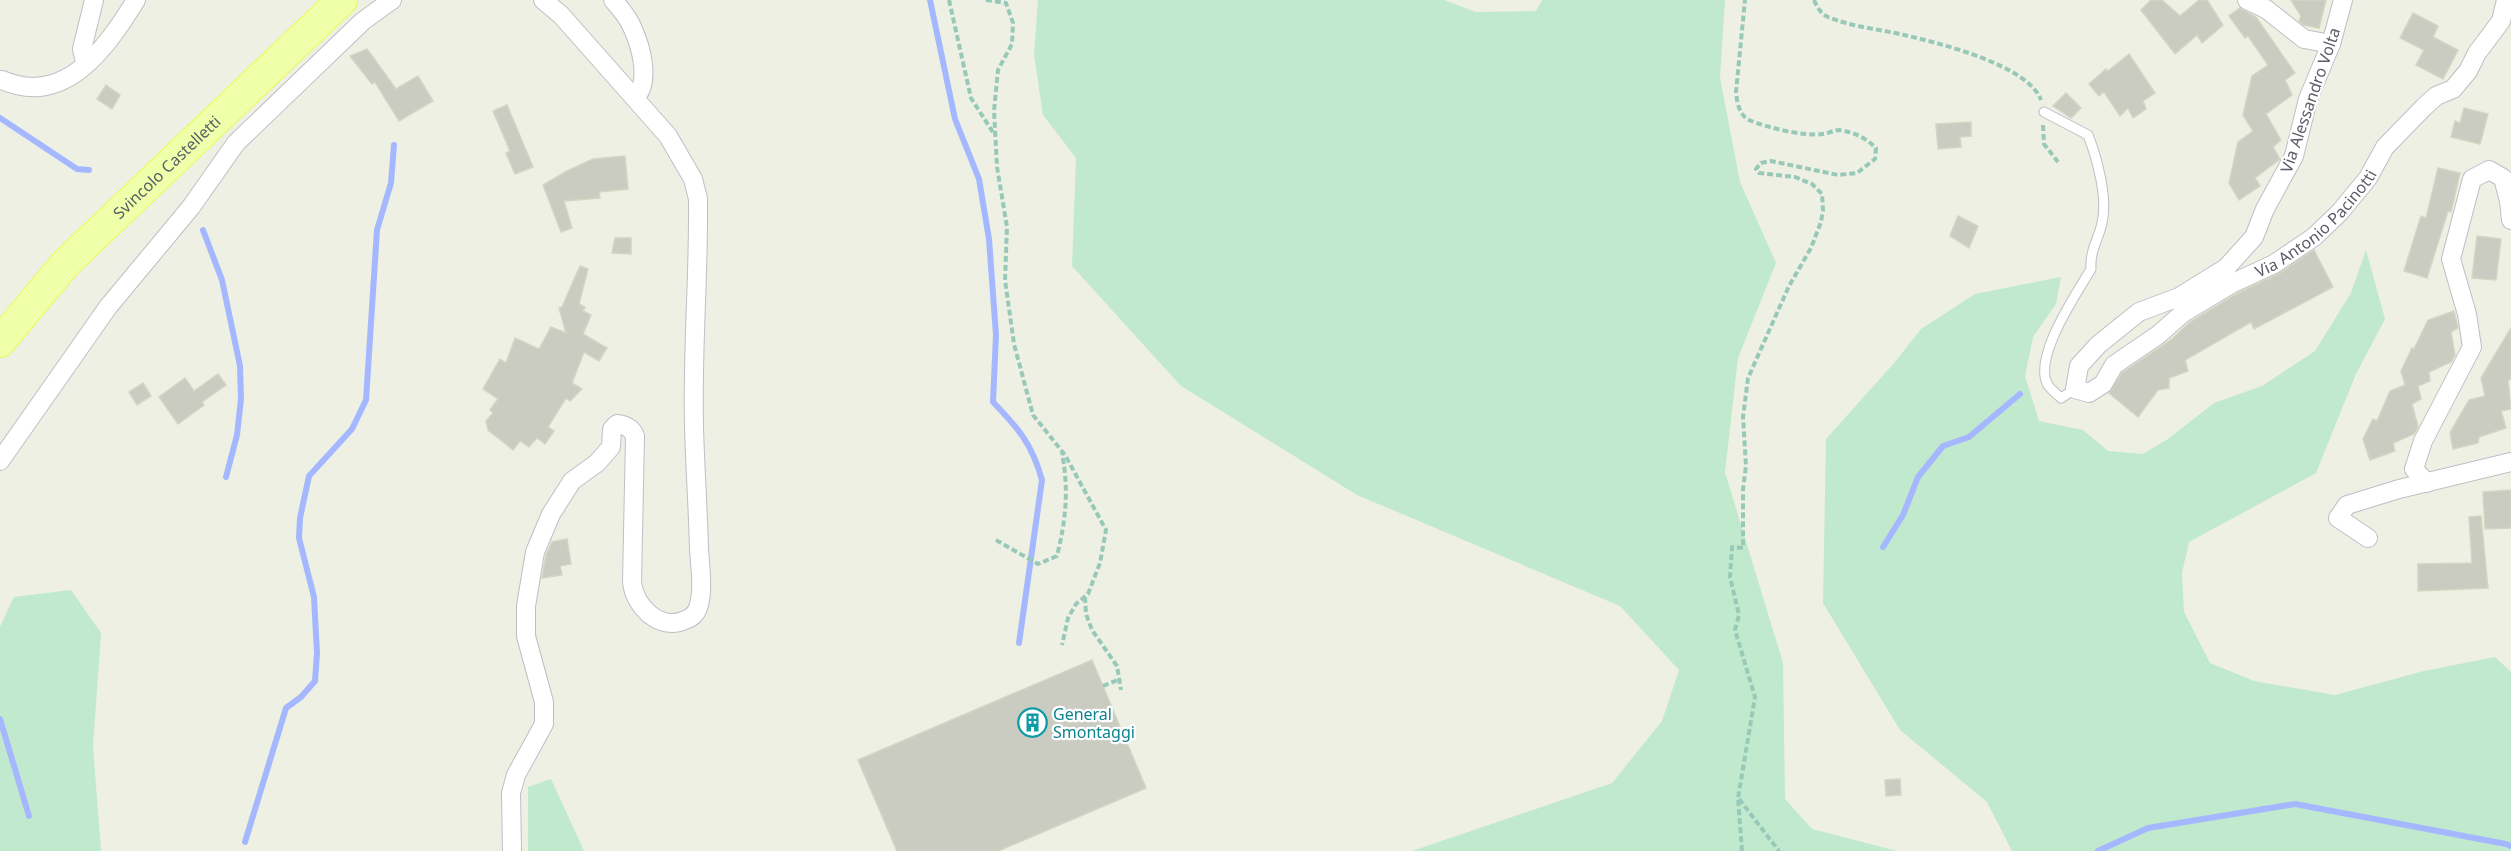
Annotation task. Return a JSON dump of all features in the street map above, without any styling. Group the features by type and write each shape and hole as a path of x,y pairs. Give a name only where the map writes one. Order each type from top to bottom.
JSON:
{"main road":[{"name":"Svincolo Castelletti","path":"0,342 66,263 342,0"}],"street":[{"path":"89,62 84,58 82,49 94,0"},
{"path":"2,80 15,86 49,86 64,80 89,62 105,45 136,0"},
{"path":"0,461 108,307 191,207 236,143 363,21 392,0"},
{"path":"512,851 511,793 516,775 544,724 544,702 526,636 526,606 535,552 551,514 572,481 597,463 611,447 612,429 617,424 624,425 633,431 635,436 632,582 636,599 646,611 665,623 684,621 693,616 698,608 701,580 694,424 698,199 693,179 668,136 561,15 543,0"},
{"path":"613,0 632,27 638,45 644,78 643,87 635,98"},
{"path":"2247,0 2266,9 2304,39 2331,44"},
{"name":"Via Alessandro Volta","path":"2074,389 2079,366 2098,345 2139,312 2179,297 2226,268 2254,237 2265,209 2294,156 2308,99 2331,44 2343,0"},
{"name":"Via Antonio Pacinotti","path":"2074,389 2089,393 2103,384 2114,365 2158,335 2183,313 2233,283 2274,264 2314,237 2340,212 2368,178 2385,147 2436,96 2453,89 2468,71 2477,53 2501,21 2506,0"},
{"path":"2427,483 2414,469 2423,441 2472,347 2467,314 2451,259 2472,179 2489,170 2502,178 2509,201 2511,220"},
{"path":"2368,538 2338,518 2347,505 2511,462"}],"lane":[{"path":"2044,112 2088,135 2095,153 2105,209 2102,226 2090,255 2091,269 2048,346 2045,368 2047,384 2061,398 2074,389"}],"path":[{"path":"949,0 972,99 995,135"},
{"path":"986,0 1006,3 1013,23 1012,44 998,70 994,111 997,167 1007,226 1005,280 1014,344 1033,415 1062,452 1084,487 1106,530 1100,563 1085,597 1086,614 1092,630 1118,666 1121,690"},
{"path":"1743,851 1738,798 1755,697 1735,630 1739,615 1730,577 1732,547 1743,548 1743,489 1746,466 1743,417 1748,378 1789,285 1811,248 1823,210 1822,194 1812,184 1795,177 1755,171 1761,163 1771,161 1838,175 1857,173 1875,159 1876,148 1857,134 1838,130 1821,135 1798,134 1748,119 1737,104 1736,92 1745,0"},
{"path":"1814,0 1826,16 1905,35 1992,60 2026,80 2039,93 2044,112 2044,144 2058,162"},
{"path":"996,540 1038,564 1057,556 1066,512 1067,482 1062,452"},
{"path":"1062,645 1068,618 1076,604 1085,597"},
{"path":"1103,686 1120,679"},
{"path":"1738,798 1779,851"}],"green space":[{"path":"1038,0 1444,0 1476,12 1536,11 1542,0 1725,0 1720,78 1740,182 1776,263 1738,358 1725,472 1783,663 1785,799 1812,829 1897,851 1412,851 1612,783 1662,721 1679,670 1620,606 1357,495 1181,386 1072,266 1076,158 1043,115 1034,55"},
{"path":"2366,250 2385,319 2356,374 2316,473 2189,542 2182,573 2184,612 2210,663 2254,681 2335,695 2424,671 2495,657 2511,672 2511,851 2012,851 1987,802 1900,730 1823,603 1826,439 1895,362 1921,329 1975,294 2061,277 2056,304 2033,337 2025,376 2039,421 2083,430 2108,451 2143,454 2168,439 2214,403 2262,386 2315,351 2351,293"},
{"path":"71,590 101,633 93,746 101,851 0,851 0,627 14,597"},
{"path":"551,779 584,851 528,851 528,787"}],"building":[{"path":"2151,0 2162,0 2180,16 2199,0 2207,0 2223,25 2202,43 2197,35 2175,54 2141,10"},
{"path":"2291,0 2326,0 2319,28 2304,25 2299,21 2301,16"},
{"path":"2240,8 2256,17 2295,73 2285,80 2292,95 2266,114 2281,140 2273,147 2280,159 2255,178 2260,186 2239,200 2229,183 2238,142 2253,131 2243,115 2252,76 2268,65 2248,36 2245,38 2229,16"},
{"path":"2413,13 2438,26 2433,37 2458,50 2443,79 2416,65 2424,50 2400,38"},
{"path":"367,49 396,89 418,76 433,101 399,121 375,82 372,84 350,56"},
{"path":"2129,54 2155,93 2143,101 2146,109 2133,118 2128,108 2120,116 2104,92 2099,96 2089,84"},
{"path":"106,85 120,95 112,109 97,99"},
{"path":"2066,93 2081,108 2071,118 2053,106"},
{"path":"507,105 533,167 515,174 506,153 510,151 493,111"},
{"path":"2464,108 2488,114 2480,144 2451,137 2455,121 2460,123"},
{"path":"1971,122 1971,136 1960,137 1961,147 1938,149 1936,124"},
{"path":"625,156 628,189 599,192 600,198 564,201 572,228 561,232 543,185 593,159"},
{"path":"2438,168 2460,173 2451,212 2448,211 2427,278 2404,271 2421,216 2426,218"},
{"path":"1958,216 1978,226 1969,248 1950,236"},
{"path":"2477,236 2501,239 2496,280 2472,278"},
{"path":"615,238 631,238 631,254 612,253"},
{"path":"2314,250 2333,287 2254,329 2251,322 2185,360 2188,371 2169,378 2169,388 2158,390 2138,417 2109,393 2122,373 2172,339 2190,322 2238,293 2280,273"},
{"path":"580,266 588,269 579,304 585,307 583,311 591,315 583,334 607,348 599,361 584,352 572,383 582,389 570,401 566,398 548,427 554,431 545,444 537,438 529,447 520,441 513,450 488,430 486,421 493,413 490,410 498,399 483,389 500,359 506,363 515,338 539,349 551,327 566,333 559,308 562,307"},
{"path":"2454,311 2458,328 2451,332 2455,355 2451,362 2429,372 2430,381 2418,386 2421,399 2412,404 2418,427 2414,434 2393,443 2395,451 2370,460 2363,439 2373,419 2377,421 2390,391 2405,385 2401,371 2412,348 2414,349 2428,320"},
{"path":"2511,328 2511,379 2508,380 2511,409 2501,411 2506,428 2479,437 2478,443 2453,449 2450,433 2469,400 2485,396 2481,378"},
{"path":"218,374 226,385 202,402 204,405 178,424 159,397 185,378 194,391"},
{"path":"143,383 151,396 137,405 129,392"},
{"path":"2511,490 2511,528 2485,529 2483,492"},
{"path":"2481,516 2488,588 2418,591 2418,564 2472,563 2469,517"},
{"path":"567,539 571,564 560,566 562,575 542,578 546,555 552,542"},
{"name":"General Smontaggi","path":"1092,660 1146,788 998,851 897,851 858,760"},
{"path":"1900,779 1901,795 1886,796 1885,780"}],"waterway":[{"path":"930,0 955,119 979,179 989,239 996,335 993,402 1024,438 1034,456 1042,480 1019,643"},
{"path":"0,118 77,169 89,170"},
{"path":"245,842 286,708 301,697 315,681 317,653 314,597 299,538 300,518 309,476 352,429 366,400 377,230 391,183 394,145"},
{"path":"203,230 222,280 240,366 241,399 237,435 226,477"},
{"path":"1883,547 1903,515 1918,477 1943,446 1969,437 2020,394"},
{"path":"0,719 29,816"},
{"path":"2098,851 2148,828 2295,804 2511,846"}],"place":[{"name":"General Smontaggi","path":"1032,723"}]}
